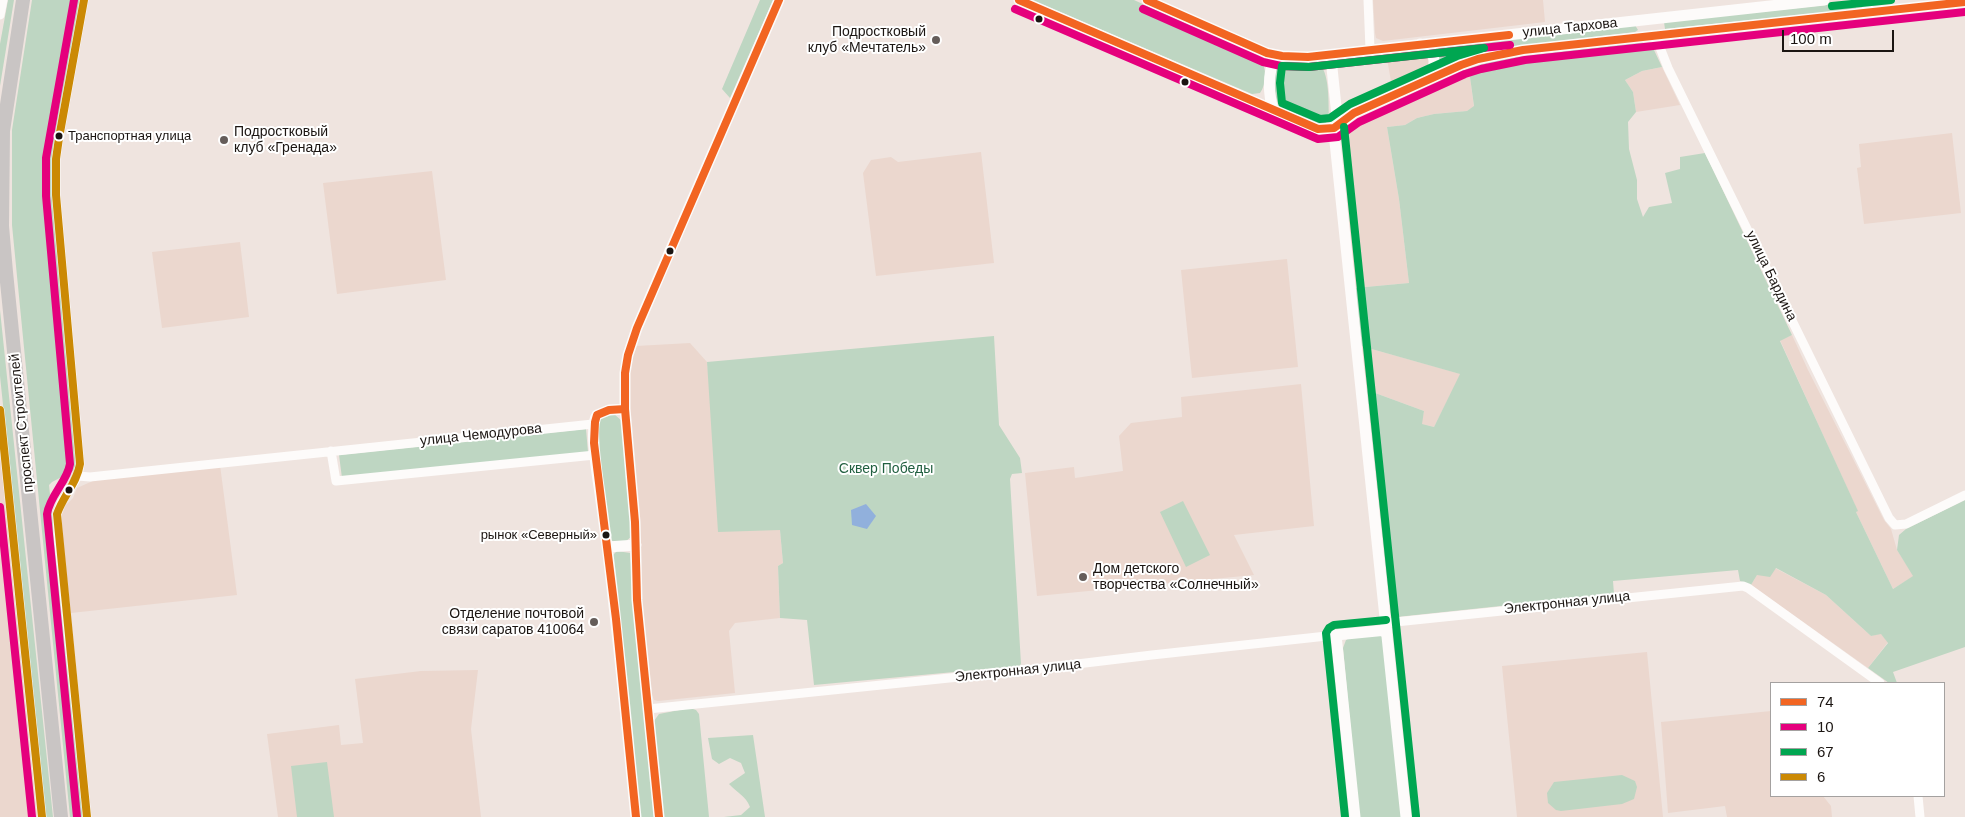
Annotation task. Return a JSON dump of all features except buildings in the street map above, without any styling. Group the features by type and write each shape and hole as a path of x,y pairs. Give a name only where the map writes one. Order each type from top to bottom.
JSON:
{"main road":[{"name":"проспект Строителей","path":"23,0 3,131 2,226 61,817"}],"street":[{"path":"0,15 3,0"},
{"path":"84,0 56,159 56,194 79,447 78,476 61,503 57,514 86,817"},
{"path":"659,817 636,600 636,545 625,409 625,373 628,355 637,328 779,0"},
{"path":"1019,0 1318,129 1334,128"},
{"name":"улица Тархова","path":"1147,0 1276,56 1308,57 1824,0"},
{"path":"1368,0 1370,49"},
{"path":"1867,0 1868,13"},
{"name":"улица Тархова","path":"1334,128 1354,113 1478,58 1523,50 1965,2"},
{"path":"1647,20 1651,36"},
{"name":"улица Бардина","path":"1651,36 1659,45 1668,68 1889,518 1896,524 1906,524 1965,495"},
{"path":"1420,44 1429,48 1434,58 1434,67 1428,79"},
{"path":"1327,55 1332,68 1336,106 1337,116 1334,128 1406,817"},
{"path":"1273,110 1269,92 1271,65 1276,56"},
{"path":"625,409 609,410 597,415 593,424 595,455 608,547 636,817"},
{"name":"проспект Строителей","path":"0,410 42,817"},
{"name":"улица Чемодурова","path":"78,476 90,477 593,424"},
{"path":"331,451 336,481 595,455"},
{"path":"608,547 636,545"},
{"name":"Электронная улица","path":"648,709 1027,670 1336,635 1387,627 1735,585 1748,588 1879,682"},
{"path":"1336,635 1355,817"},
{"path":"1918,797 1920,817"}],"shaded area":[{"path":"1373,0 1543,0 1545,22 1383,41 1376,38"},
{"path":"1423,48 1426,50 1432,68 1430,71 1392,87 1386,53"},
{"path":"1662,67 1680,105 1636,112 1633,92 1625,80 1642,71"},
{"path":"1466,69 1470,77 1474,107 1467,111 1434,114 1417,118 1405,125 1387,127 1399,199 1409,283 1355,288 1342,141 1344,134 1359,119 1440,79"},
{"path":"1952,133 1961,213 1864,224 1857,168 1861,167 1859,144"},
{"path":"981,152 994,263 876,276 863,173 871,160 891,157 898,162"},
{"path":"432,171 446,280 337,294 323,183"},
{"path":"240,242 249,317 162,328 152,252"},
{"path":"1287,259 1298,367 1192,378 1181,270"},
{"path":"1792,335 1884,520 1891,529 1897,550 1914,576 1893,589 1856,512 1857,510 1780,340"},
{"path":"690,343 707,362 711,402 780,530 783,563 778,566 780,618 735,623 729,631 735,693 658,701 654,700 652,695 641,605 629,390 630,365 636,346"},
{"path":"1361,346 1461,374 1434,427 1421,424 1424,411 1367,390"},
{"path":"1301,384 1314,526 1234,535 1254,575 1037,596 1025,473 1074,467 1075,478 1123,471 1119,436 1131,423 1182,417 1181,397"},
{"path":"0,445 7,516 37,817 0,817"},
{"path":"220,465 237,595 71,613 61,535 61,517 77,488 95,480"},
{"path":"1775,568 1826,595 1871,636 1881,633 1888,642 1868,668 1751,585 1757,575"},
{"path":"1647,652 1663,817 1517,817 1502,666"},
{"path":"478,670 471,729 481,817 278,817 267,734 339,725 341,745 363,743 355,679 421,671"},
{"path":"1770,711 1770,797 1824,797 1831,806 1832,817 1727,817 1725,806 1668,813 1661,722"}],"green space":[{"path":"8,0 14,0 0,86 0,44"},
{"path":"32,0 80,0 52,195 77,461 73,471 49,485 84,817 70,817 12,225 12,130"},
{"path":"760,0 773,0 730,98 722,89"},
{"path":"1032,0 1134,0 1259,57 1265,70 1264,85 1260,93 1252,94"},
{"path":"1855,2 1856,9 1665,29 1664,22"},
{"path":"1635,25 1638,30 1635,32 1491,49 1443,65 1437,60 1435,55 1436,47"},
{"path":"1642,42 1654,50 1662,67 1642,71 1625,80 1633,92 1636,112 1628,122 1629,149 1637,180 1637,199 1643,217 1649,207 1672,203 1665,173 1680,169 1680,157 1705,153 1792,335 1780,341 1858,511 1856,512 1893,589 1913,576 1897,550 1899,535 1906,529 1965,500 1965,647 1893,672 1897,682 1888,682 1868,668 1888,643 1881,634 1871,636 1826,595 1776,568 1770,577 1757,575 1751,585 1740,581 1738,570 1613,581 1614,594 1397,617 1391,616 1367,390 1424,411 1422,424 1434,427 1460,374 1361,346 1355,288 1409,283 1399,199 1387,127 1405,125 1417,118 1434,114 1467,111 1474,106 1470,77 1466,69 1499,59"},
{"path":"1313,59 1319,63 1326,76 1328,94 1329,118 1325,124 1320,125 1291,115 1283,110 1277,101 1274,86 1275,72 1281,63 1292,60"},
{"path":"0,310 53,817 46,817 0,376"},
{"name":"Сквер Победы","path":"994,336 999,425 1020,458 1022,473 1012,474 1010,479 1021,664 1019,666 814,685 807,620 780,618 778,566 783,563 780,530 718,532 707,362"},
{"path":"614,414 622,421 632,536 625,542 614,542 611,540 599,455 598,419"},
{"path":"586,429 588,452 342,478 339,455"},
{"path":"1183,501 1210,555 1186,567 1160,512"},
{"path":"617,551 630,553 654,817 639,817 613,555"},
{"path":"1380,635 1383,638 1403,817 1359,817 1343,648 1346,640 1351,637"},
{"path":"690,708 696,710 699,714 709,817 663,817 654,721 659,714"},
{"path":"753,735 765,817 724,817 741,815 750,807 744,797 729,784 745,773 741,763 730,758 719,764 712,759 708,738"},
{"path":"327,762 334,817 297,817 291,766"},
{"path":"1622,775 1635,781 1637,787 1634,799 1622,804 1561,811 1556,810 1548,803 1547,793 1554,782"}],"water":[{"path":"866,504 876,516 867,529 852,525 851,510"}],"transit line":[{"name":"10","path":"74,0 46,158 46,196 70,464 66,477 51,501 47,514 77,817"},
{"name":"6","path":"84,0 56,159 56,195 80,464 76,477 57,514 87,817"},
{"name":"74","path":"659,817 637,600 635,522 625,409 625,373 628,355 637,328 779,0"},
{"name":"74","path":"1019,0 1318,129 1334,128 1354,113 1461,65 1478,59 1523,50 1965,2"},
{"name":"74","path":"1147,0 1267,53 1282,56 1308,57 1509,35"},
{"name":"67","path":"1832,6 1891,0"},
{"name":"10","path":"1015,9 1318,139 1338,137 1359,122 1465,74 1525,60 1965,12"},
{"name":"10","path":"1143,9 1263,62 1281,66 1309,67 1510,45"},
{"name":"67","path":"1484,48 1457,56 1350,104 1330,118 1320,119 1282,103 1280,83 1282,66 1309,67 1484,48"},
{"name":"67","path":"1344,127 1416,816"},
{"name":"74","path":"625,409 609,410 597,415 594,443 616,619 636,817"},
{"name":"6","path":"0,410 42,817"},
{"name":"10","path":"0,507 32,817"},
{"name":"67","path":"1345,817 1326,633 1334,625 1386,620"}],"place":[{"name":"Подростковый клуб «Мечтатель»","path":"936,40"},
{"name":"Транспортная улица","path":"59,136"},
{"name":"Подростковый клуб «Гренада»","path":"224,140"},
{"name":"рынок «Северный»","path":"606,535"},
{"name":"Дом детского творчества «Солнечный»","path":"1083,577"},
{"name":"Отделение почтовой связи саратов 410064","path":"594,622"}]}
